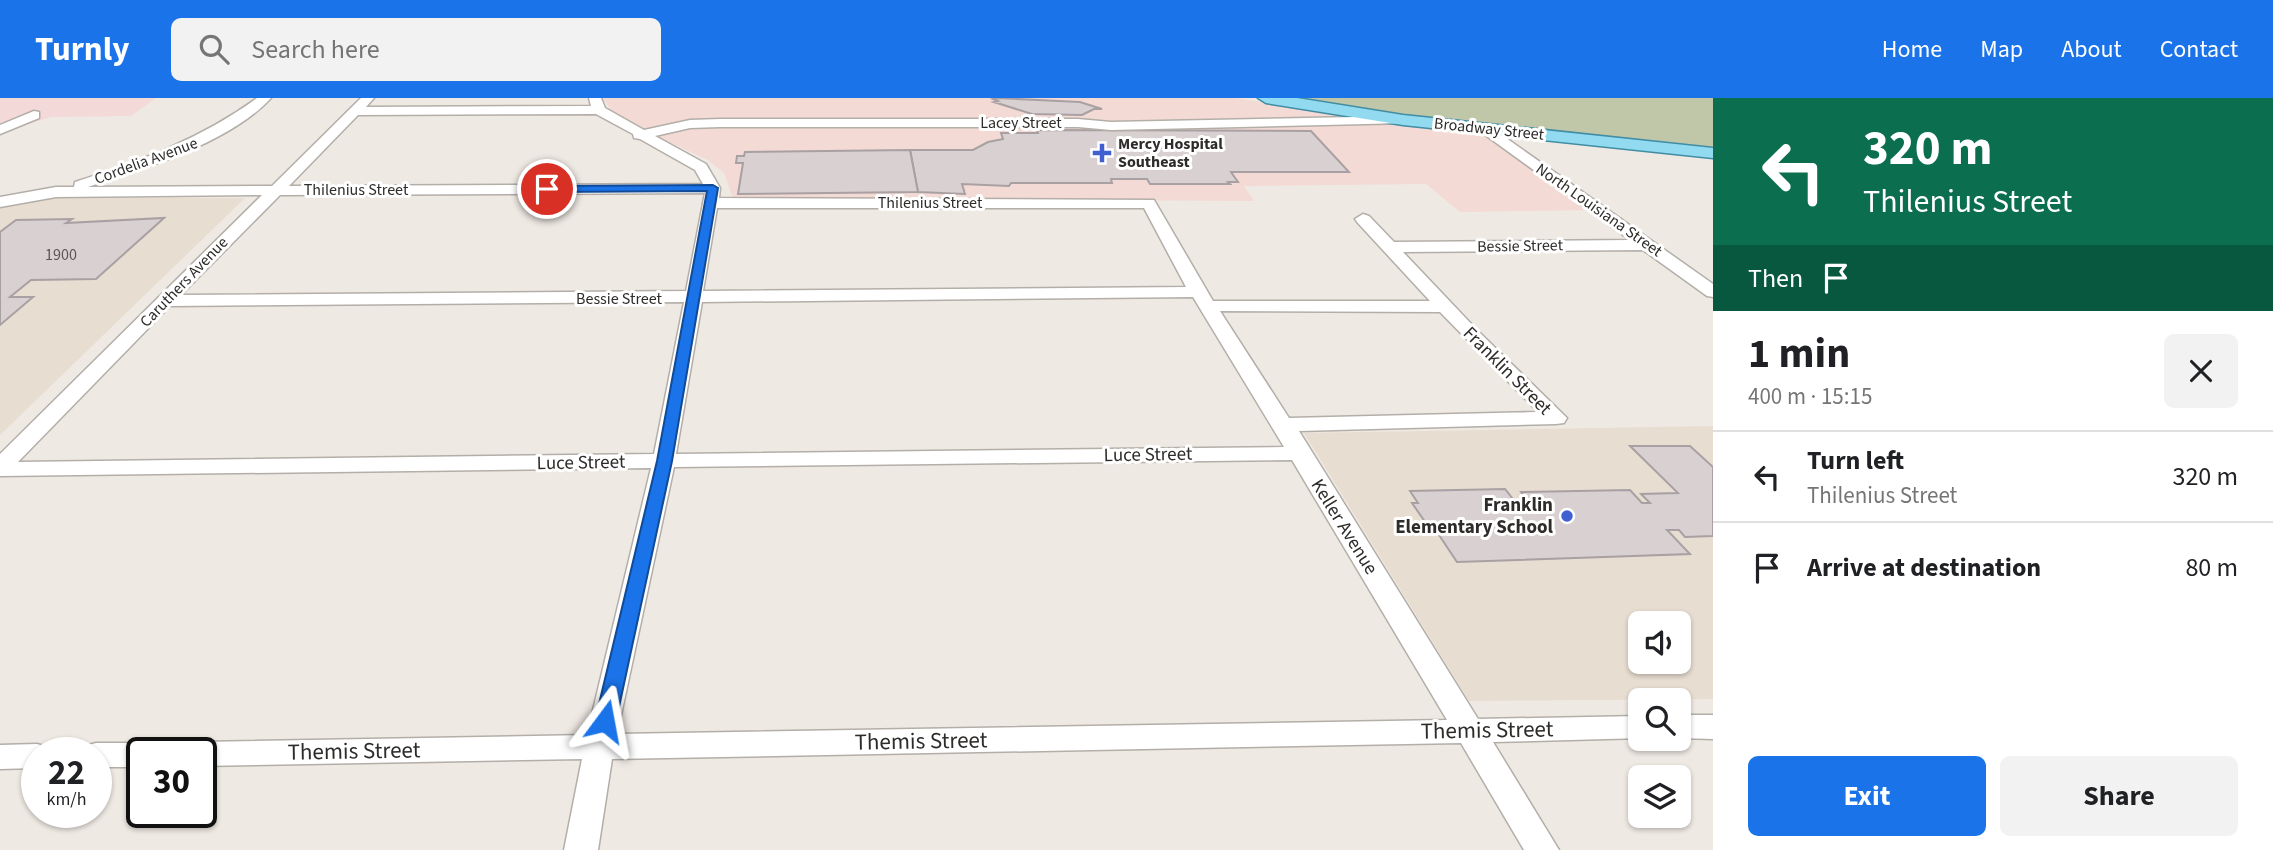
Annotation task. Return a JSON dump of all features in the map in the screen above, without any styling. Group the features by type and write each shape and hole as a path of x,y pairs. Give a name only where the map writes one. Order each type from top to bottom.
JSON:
{"main road":[{"name":"Broadway Street","path":"1266,98 1403,120 1713,153"}],"street":[{"name":"Cordelia Avenue","path":"57,192 177,152 221,131 265,98"},
{"name":"Caruthers Avenue","path":"0,468 368,98"},
{"path":"354,111 597,104 639,135 701,167 712,196 664,461 599,747 581,850"},
{"path":"0,130 34,115"},
{"name":"Lacey Street","path":"639,135 690,124 726,123 1079,123 1111,126 1403,120"},
{"name":"North Louisiana Street","path":"1484,129 1713,292"},
{"name":"Thilenius Street","path":"0,202 57,192 273,191 1149,203"},
{"name":"Keller Avenue","path":"1149,203 1203,299 1542,850"},
{"name":"Franklin Street","path":"1299,453 1285,425 1556,418 1445,307 1392,247 1363,219"},
{"name":"Bessie Street","path":"1392,247 1648,245"},
{"name":"Bessie Street","path":"166,301 1203,299 1445,307"},
{"name":"Luce Street","path":"0,468 1299,453"},
{"path":"1691,727 1713,727"},
{"name":"Themis Street","path":"217,754 1628,728"},
{"path":"0,757 21,756"}],"shaded area":[{"path":"0,98 156,98 131,116 51,117 0,133"},
{"name":"Mercy Hospital Southeast","path":"603,98 1235,98 1483,135 1592,210 1460,212 1426,184 1244,186 1254,201 733,198 724,173 708,160 626,122 612,112"},
{"path":"44,198 245,198 0,435 0,205"},
{"path":"1713,426 1713,699 1691,699 1691,688 1628,688 1628,700 1469,701 1304,433"}],"green space":[{"path":"1299,98 1713,98 1713,147 1403,115"}],"building":[{"path":"993,99 1080,102 1102,109 1094,109 1082,115 1032,114 994,102 998,101"},
{"path":"1037,130 1311,131 1349,172 1231,172 1238,182 1228,182 1230,184 1150,184 1147,179 1111,179 1112,183 1011,183 1009,186 962,184 965,194 918,192 910,150 973,150 988,142 1003,139 1001,133 1038,133"},
{"path":"910,150 918,192 738,194 743,163 736,163 737,156 744,156 745,152"},
{"path":"164,218 96,279 31,280 10,297 33,297 0,325 0,232 16,220 72,219 66,223"},
{"name":"Franklin Elementary School","path":"1630,446 1690,446 1713,467 1713,536 1685,537 1679,530 1667,530 1690,554 1457,562 1437,532 1432,532 1412,503 1418,503 1410,491 1505,489 1513,499 1526,499 1521,492 1630,490 1642,503 1650,503 1641,494 1678,493"}],"place":[{"name":"Mercy Hospital Southeast","path":"1102,153"},
{"name":"Franklin Elementary School","path":"1567,516"}],"route":[{"path":"547,189 713,188 664,461 605,721"}]}
